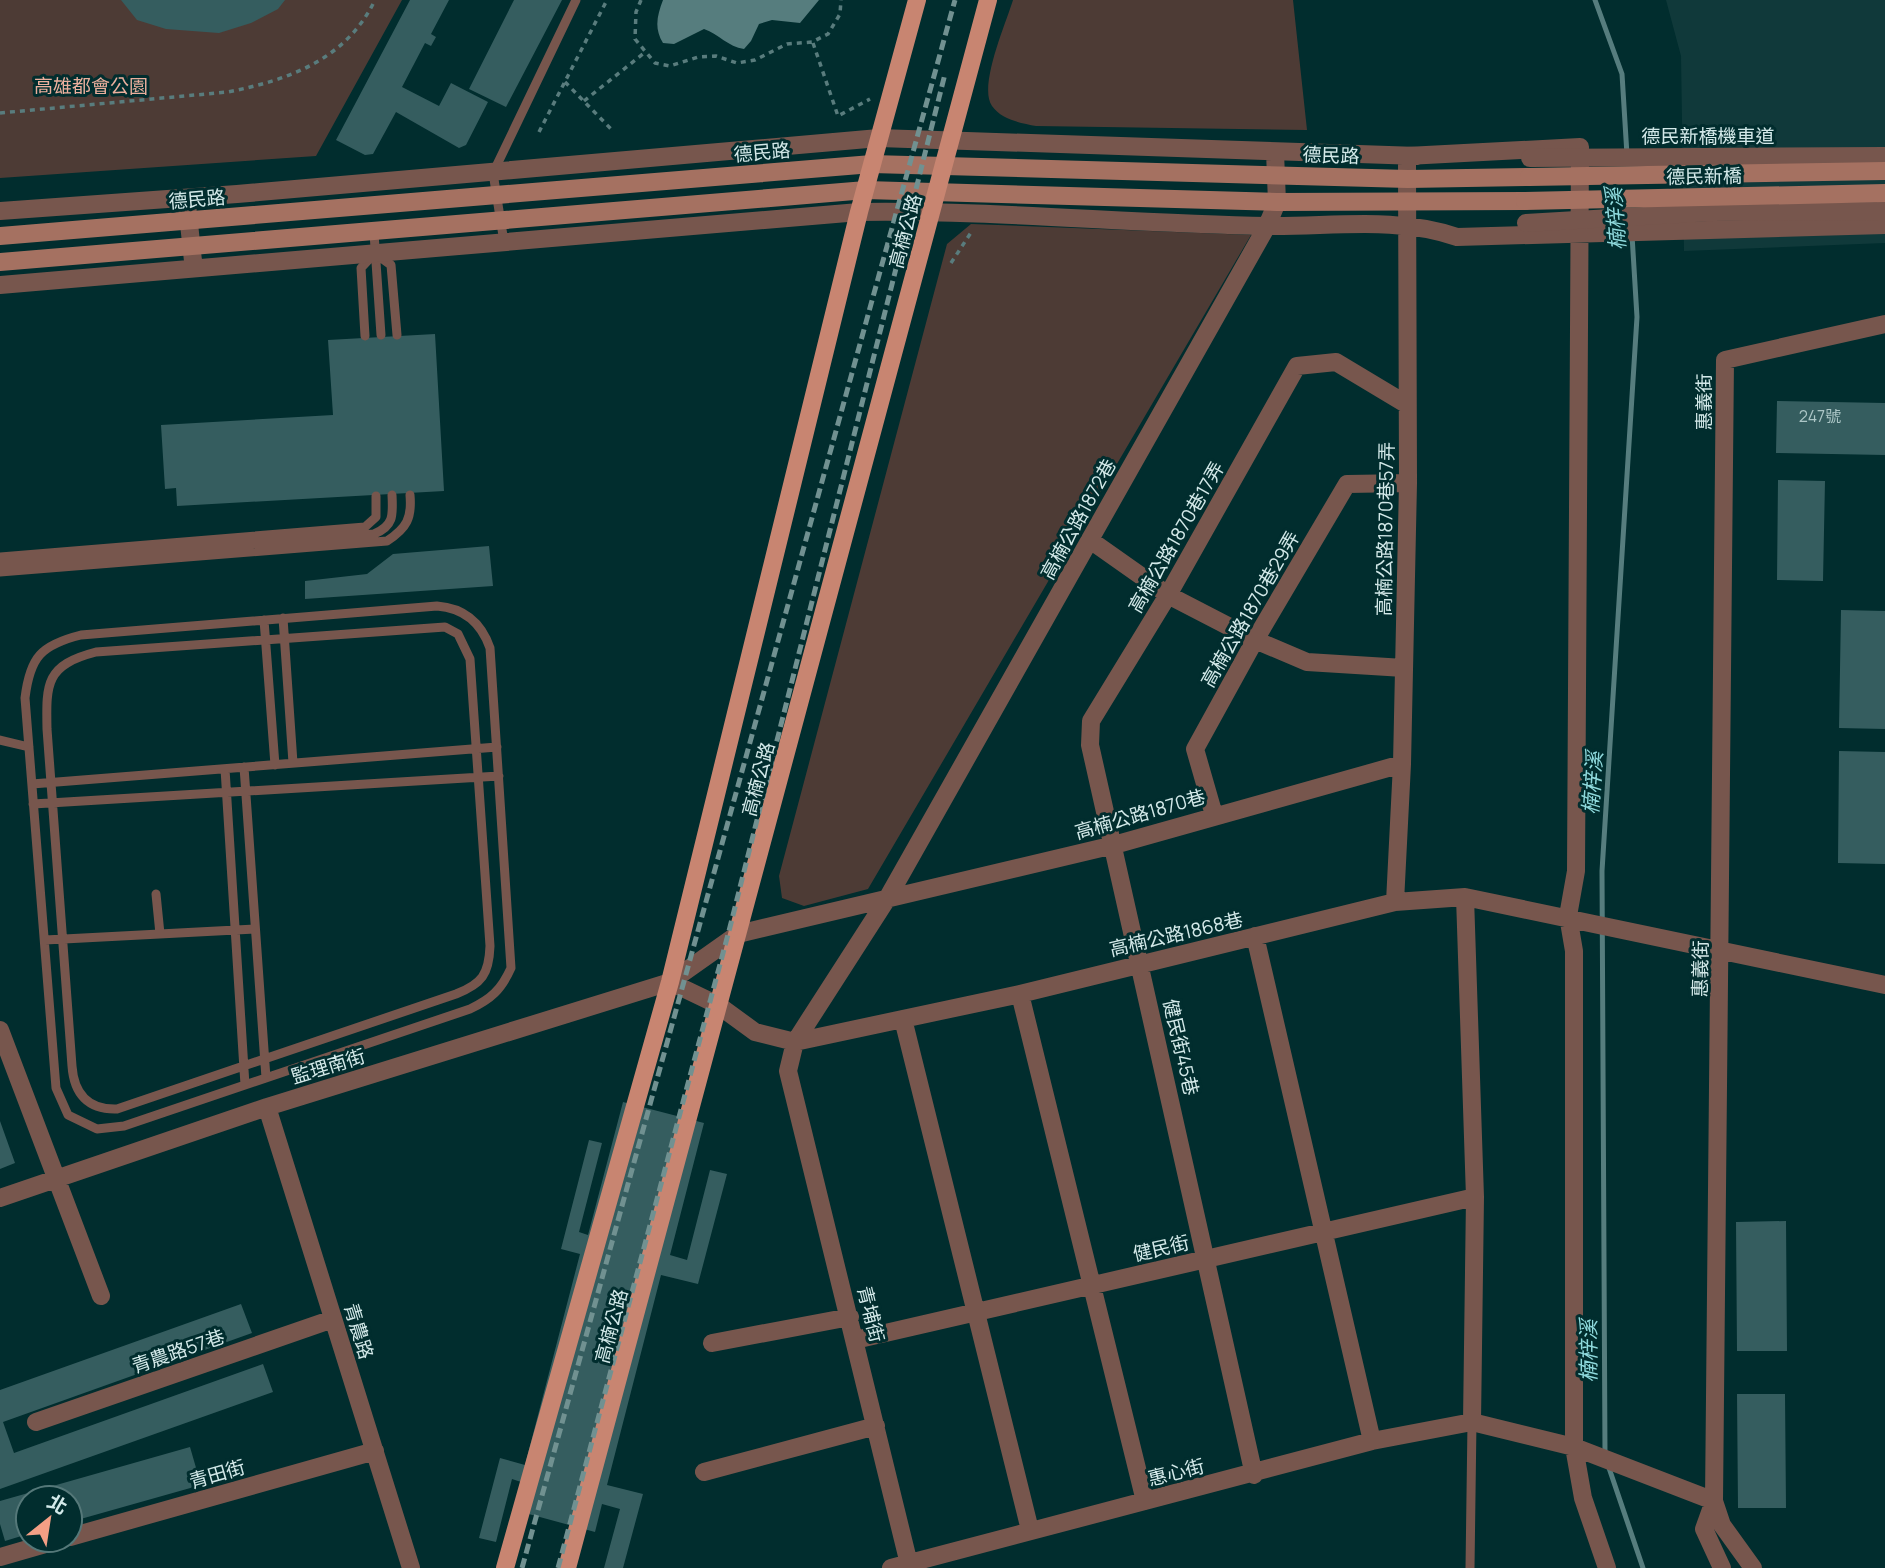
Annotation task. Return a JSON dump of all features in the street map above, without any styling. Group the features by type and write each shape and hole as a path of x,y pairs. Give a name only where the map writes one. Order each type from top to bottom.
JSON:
{"main road":[{"name":"高楠公路","path":"505,1568 670,982 859,212 917,0"},
{"name":"高楠公路","path":"567,1568 988,0"}],"street":[{"name":"德民路","path":"0,211 493,173 879,138 1407,156"},
{"path":"1407,156 1580,147 1576,871 1568,916 1574,951 1574,1447 1583,1497 1607,1568"},
{"name":"高楠公路1872巷","path":"788,1071 795,1042 887,899 1267,226 1277,202 1275,152"},
{"name":"德民新橋機車道","path":"1407,156 1885,156"},
{"name":"高楠公路1870巷57弄","path":"1395,902 1402,764 1408,483 1407,156"},
{"name":"德民路","path":"0,236 872,164 1408,179 1529,177"},
{"name":"德民新橋","path":"1529,177 1885,171"},
{"path":"0,262 866,190 938,190 1277,202 1409,202"},
{"name":"德民新橋","path":"1409,202 1885,193"},
{"path":"186,198 193,269"},
{"path":"0,285 859,212 931,211 1267,226 1409,225 1434,228 1712,212 1885,211"},
{"path":"1434,228 1457,237 1885,225"},
{"name":"惠義街","path":"1753,1568 1722,1525 1714,1500 1726,359 1885,324"},
{"name":"高楠公路1870巷17弄","path":"1115,845 1090,745 1091,721 1168,595 1297,366 1336,362 1406,404"},
{"name":"高楠公路1870巷29弄","path":"1214,816 1195,749 1255,640 1347,484 1408,483"},
{"path":"1090,540 1168,595 1255,640 1307,662 1404,668"},
{"name":"高楠公路1870巷","path":"738,934 1115,845 1402,764"},
{"name":"健民街45巷","path":"1115,845 1254,1475"},
{"path":"1465,897 1475,1197 1472,1422 1574,1447 1714,1500 1704,1529 1722,1568"},
{"name":"高楠公路1868巷","path":"795,1042 1020,995 1140,963 1395,902 1465,897 1568,916 1677,942 1885,985"},
{"name":"監理南街","path":"0,1198 267,1107 670,982 738,934"},
{"path":"1255,936 1371,1441"},
{"path":"670,982 718,1004 755,1032 795,1042"},
{"path":"1020,995 1145,1501"},
{"path":"903,1019 978,1311 1030,1530"},
{"path":"0,1030 101,1296"},
{"name":"青埔街","path":"788,1071 910,1566"},
{"name":"青農路","path":"267,1107 411,1568"},
{"name":"健民街","path":"855,1340 1475,1197"},
{"path":"712,1343 850,1317"},
{"name":"青農路57巷","path":"36,1422 333,1319"},
{"name":"惠心街","path":"891,1568 910,1566 1030,1530 1254,1475 1371,1441 1472,1422"},
{"path":"704,1472 876,1426"},
{"name":"青田街","path":"84,1533 375,1451"}],"lane":[{"path":"504,242 493,173 576,0"},
{"path":"374,233 381,335"},
{"path":"375,253 391,265 397,335"},
{"path":"365,336 361,268 375,253"},
{"path":"0,565 374,534 385,529 393,518 392,495"},
{"path":"0,572 387,541 409,521 412,512 410,495"},
{"path":"0,557 365,527 376,517 376,496"},
{"path":"454,607 466,614 486,636 490,648 511,968 502,988 490,1000 470,1009 114,1128 97,1129 68,1115 56,1088 25,698 33,663 57,641 81,635 283,618 454,607"},
{"path":"283,618 293,763"},
{"path":"264,620 275,765"},
{"path":"445,627 452,630 466,645 470,659 489,966 485,977 475,986 456,994 117,1109 102,1110 89,1103 74,1083 46,688 64,664 96,652 266,640 445,627"},
{"path":"0,740 29,747"},
{"path":"32,784 496,747"},
{"path":"244,767 266,1078"},
{"path":"225,769 245,1085"},
{"path":"33,804 499,776"},
{"path":"156,894 160,934"},
{"path":"45,940 256,929"},
{"path":"1471,1568 1472,1422"}],"path":[{"path":"0,113 228,92 265,85 308,69 332,54 375,0"},
{"path":"539,132 607,0"},
{"path":"641,0 636,12 635,39 655,63 670,66 698,57 716,56 737,62 755,60 787,44 813,42 828,34 840,15 841,0"},
{"path":"813,42 838,116 870,99"},
{"path":"584,101 644,53"},
{"path":"565,82 613,131"},
{"path":"951,262 973,229"}],"shaded area":[{"path":"663,0 819,0 800,23 772,20 759,24 744,49 733,46 704,29 674,44 663,43 657,22"},
{"path":"1666,0 1885,0 1885,243 1684,251 1681,56"}],"green space":[{"name":"高雄都會公園","path":"0,0 402,0 316,156 0,178"},
{"path":"1013,0 1293,0 1307,130 1036,126 1006,118 992,106 988,85"},
{"path":"971,224 1251,235 868,889 804,906 782,898 779,876 947,244"}],"building":[{"path":"121,0 285,0 278,9 251,23 219,33 166,29 137,20"},
{"path":"410,0 449,0 431,34 436,37 431,46 425,43 402,87 439,106 451,83 488,102 466,145 459,148 396,112 373,154 365,155 336,140"},
{"path":"514,0 562,0 506,107 469,89"},
{"path":"435,334 444,491 177,506 176,488 165,489 161,425 333,415 328,340"},
{"path":"1777,401 1885,403 1885,455 1776,453"},
{"path":"1778,480 1825,481 1823,581 1777,580"},
{"path":"489,546 493,586 305,599 305,581 367,574 393,554"},
{"path":"1841,610 1885,611 1885,729 1839,728"},
{"path":"1839,751 1885,752 1885,864 1838,863"},
{"path":"623,1102 704,1123 670,1255 687,1260 710,1170 727,1174 698,1284 661,1275 607,1485 643,1494 623,1568 604,1568 620,1509 602,1504 595,1532 514,1510 521,1482 512,1479 496,1542 479,1538 500,1458 525,1465 580,1254 561,1249 589,1140 602,1143 579,1232 588,1235"},
{"path":"0,1121 15,1163 0,1169"},
{"path":"1786,1221 1787,1351 1737,1351 1736,1222"},
{"path":"241,1304 252,1333 3,1422 14,1453 263,1364 273,1392 0,1489 0,1390"},
{"path":"1737,1394 1785,1394 1786,1508 1738,1508"},
{"path":"190,1447 201,1485 84,1518 84,1484 60,1484"},
{"path":"14,1497 14,1538 5,1541 0,1524 0,1501"}],"waterway":[{"name":"楠梓溪","path":"1595,0 1622,74 1627,155"},
{"name":"楠梓溪","path":"1605,1455 1602,871 1637,317 1632,235"},
{"name":"楠梓溪","path":"1608,1465 1643,1568"}],"railway":[{"path":"522,1568 955,0"},
{"path":"558,1568 730,927 945,74"}]}
